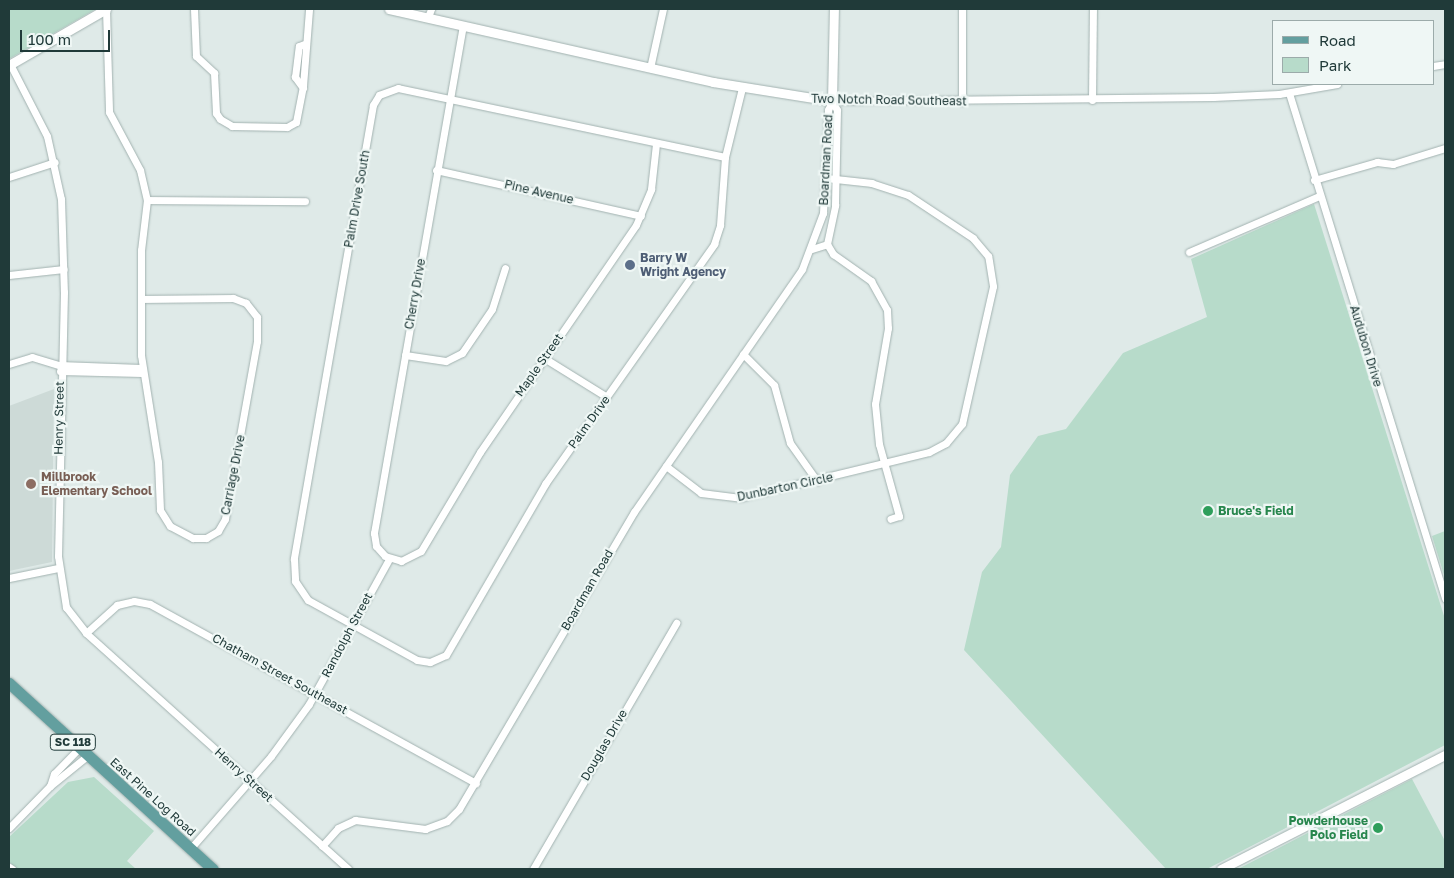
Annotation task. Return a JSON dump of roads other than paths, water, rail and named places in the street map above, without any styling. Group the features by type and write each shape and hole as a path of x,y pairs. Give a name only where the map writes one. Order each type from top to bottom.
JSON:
{"main road":[{"name":"East Pine Log Road","path":"9,683 212,869"}],"street":[{"path":"10,65 106,9"},
{"name":"Carriage Drive","path":"106,9 109,112 140,170 146,200 141,250 142,370 158,462 162,518 193,538 210,536 225,519 257,341 257,317 246,303 233,298 142,298"},
{"path":"194,9 196,56 214,73 216,113 225,124 293,126 303,88 308,49 304,44 309,9"},
{"name":"Two Notch Road Southeast","path":"389,9 430,13 463,25 742,88 832,101 1092,100 1289,93 1332,85"},
{"path":"650,68 663,9"},
{"name":"Boardman Road","path":"322,846 338,828 360,819 419,829 436,826 456,814 476,783 602,563 812,249 823,213 828,110 832,101 834,9"},
{"path":"962,9 962,102"},
{"path":"1092,100 1093,9"},
{"name":"Cherry Drive","path":"389,559 376,546 374,533 448,97 463,25"},
{"name":"Henry Street","path":"10,65 42,123 55,162 64,269 58,568 66,607 86,633 348,869"},
{"name":"Palm Drive South","path":"353,624 304,596 295,581 293,565 373,106 382,92 394,88 448,97 656,144 726,157"},
{"name":"Palm Drive","path":"353,624 421,661 434,661 446,654 545,484 714,244 720,225 726,157 742,88"},
{"name":"Audubon Drive","path":"1289,93 1314,180 1445,598"},
{"name":"Boardman Road","path":"826,244 837,180 837,110 832,101"},
{"name":"Maple Street","path":"389,559 406,560 421,551 480,452 641,216 653,178 656,144"},
{"path":"1314,180 1377,162 1392,164 1445,148"},
{"path":"9,177 55,162"},
{"name":"Pine Avenue","path":"436,170 641,216"},
{"name":"Dunbarton Circle","path":"666,466 690,487 719,498 740,498 817,481 935,450 951,439 962,424 992,286 992,268 985,251 973,238 908,195 881,185 826,178"},
{"path":"1189,252 1319,196"},
{"path":"146,200 305,202"},
{"path":"812,249 826,244 833,254 871,281 887,310 888,328 875,404 884,464 899,516 890,519"},
{"path":"405,355 446,361 462,353 496,302 505,268"},
{"path":"9,275 64,269"},
{"path":"743,354 774,385 790,443 817,481"},
{"path":"9,364 32,357 61,368 142,370"},
{"path":"544,358 607,397"},
{"name":"Randolph Street","path":"190,849 249,780 315,693 389,559"},
{"path":"9,578 58,568"},
{"name":"Chatham Street Southeast","path":"86,633 117,605 145,602 315,693 476,783"},
{"name":"Douglas Drive","path":"533,869 676,623"},
{"path":"50,786 54,774 83,752"},
{"path":"9,828 83,752"},
{"path":"1221,869 1445,755"}],"place":[{"name":"Barry W Wright Agency","path":"630,265"},
{"name":"Millbrook Elementary School","path":"31,484"},
{"name":"Bruce's Field","path":"1208,511"},
{"name":"Powderhouse Polo Field","path":"1378,828"}]}
